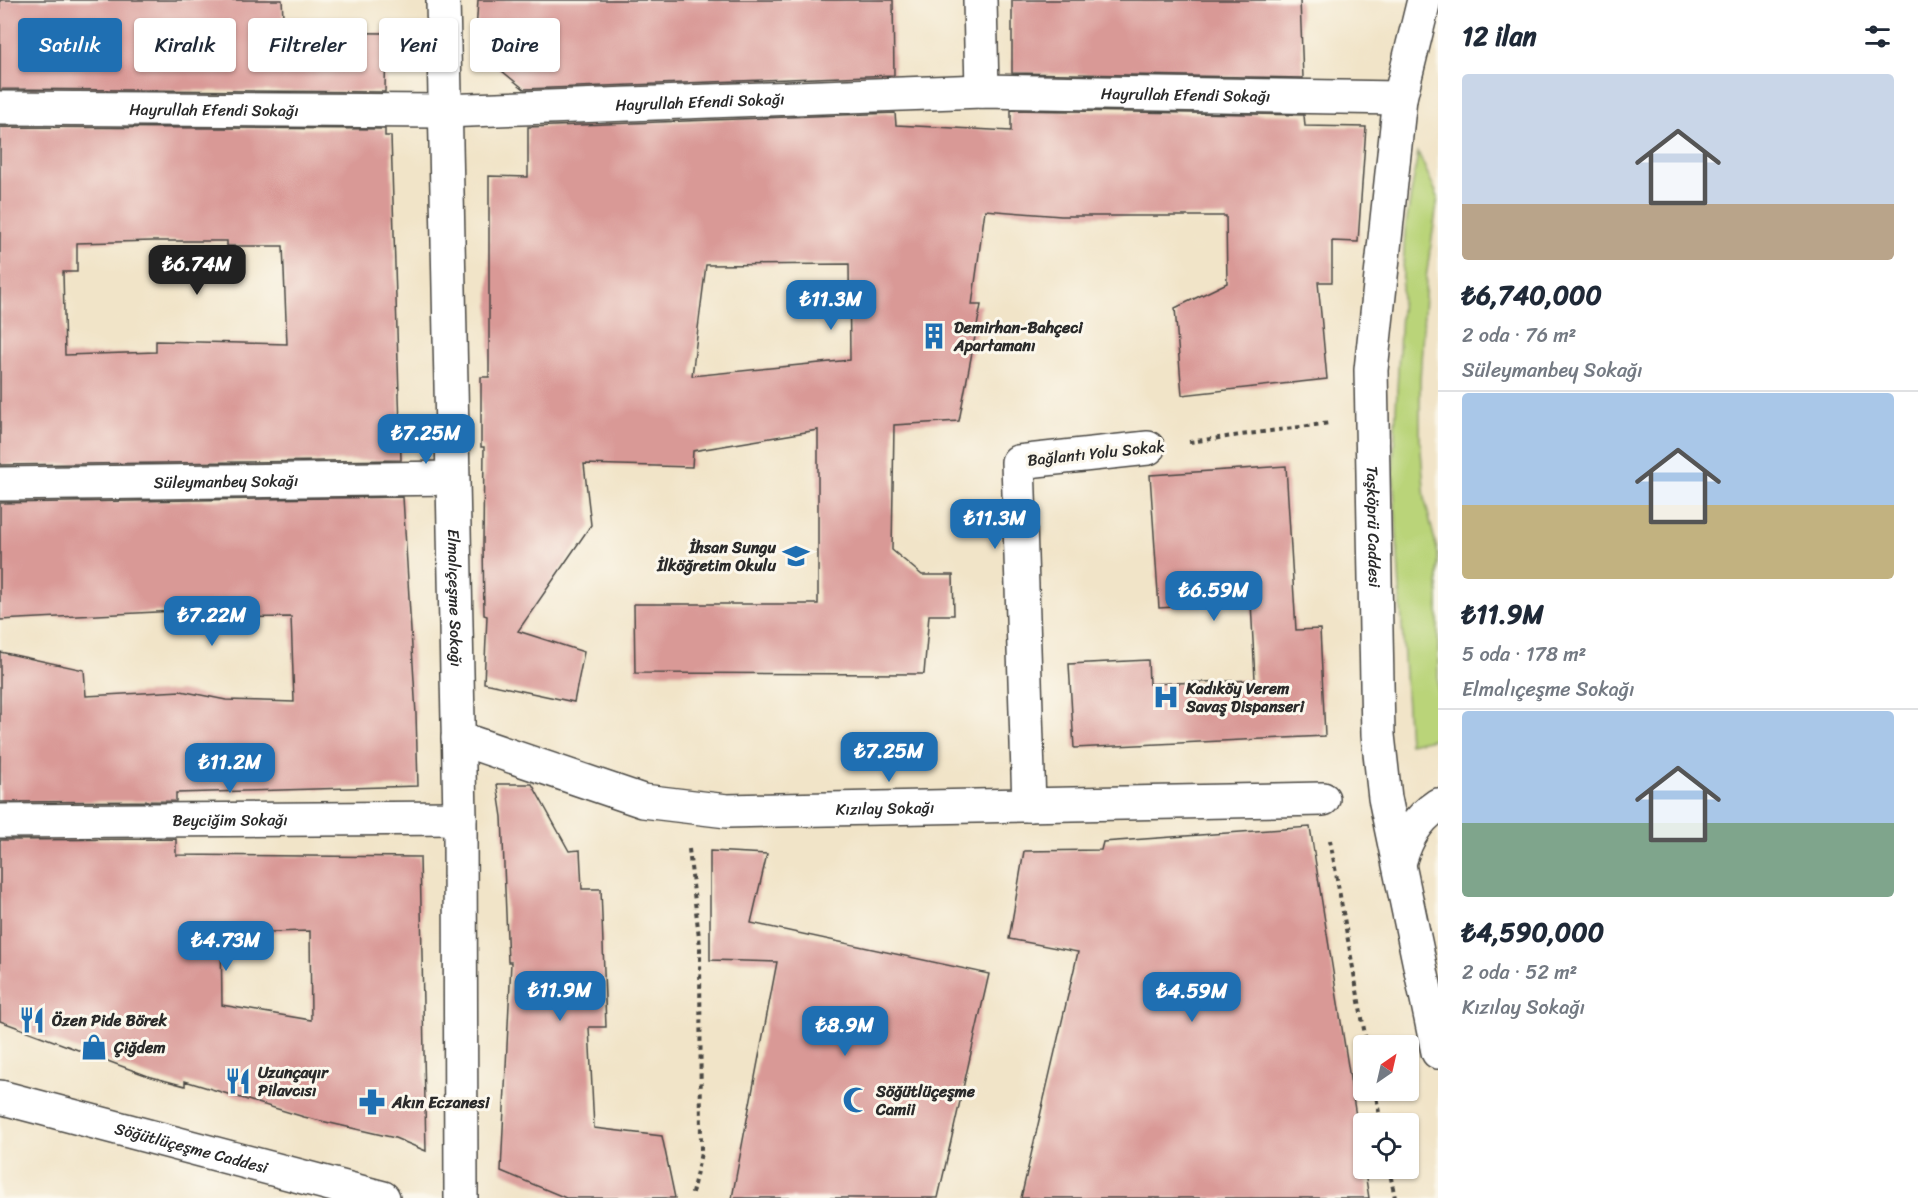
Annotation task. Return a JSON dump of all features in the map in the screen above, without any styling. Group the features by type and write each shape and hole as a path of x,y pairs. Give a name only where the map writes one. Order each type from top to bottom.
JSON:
{"street":[{"name":"Elmalıçeşme Sokağı","path":"443,0 443,111 460,818 460,1198"},
{"path":"980,0 982,91"},
{"name":"Taşköprü Caddesi","path":"1425,0 1400,98 1371,370 1378,735 1385,798 1400,860 1438,1052"},
{"name":"Hayrullah Efendi Sokağı","path":"0,108 443,111 982,91 1400,98"},
{"name":"Bağlantı Yolu Sokak","path":"1029,805 1018,462 1148,448"},
{"name":"Süleymanbey Sokağı","path":"0,484 452,478"},
{"name":"Kızılay Sokağı","path":"458,738 643,801 727,812 1029,805 1326,814"},
{"path":"1400,860 1406,839 1417,823 1438,805"},
{"name":"Beyciğim Sokağı","path":"0,821 460,818"},
{"name":"Söğütlüçeşme Caddesi","path":"0,1097 383,1198"}],"path":[{"name":"Bağlantı Yolu Sokak","path":"1148,448 1372,418"},
{"path":"684,806 700,946 701,1153 691,1198"},
{"path":"1326,814 1365,1035"},
{"path":"1391,1179 1395,1198"}],"green space":[{"path":"1418,152 1438,197 1426,278 1420,380 1420,438 1425,500 1438,554 1438,738 1409,744 1393,470 1405,231"}],"building":[{"path":"0,0 282,0 283,18 248,18 248,72 367,72 367,33 379,33 379,72 385,72 385,92 0,89"},
{"path":"478,0 893,0 894,75 524,89 503,72 560,72 560,18 477,18"},
{"path":"1012,0 1300,0 1303,78 1012,73"},
{"path":"1011,110 1304,115 1305,126 1366,127 1358,242 1332,241 1332,282 1318,282 1327,379 1182,395 1175,308 1227,283 1226,216 1061,216 985,210 972,305 981,305 959,421 894,425 892,550 922,575 953,575 954,615 929,615 924,674 635,673 634,604 818,604 818,430 693,451 692,467 584,464 591,525 518,631 584,652 574,702 484,683 487,616 484,615 484,447 481,447 481,377 489,377 489,176 528,177 528,127 895,113 896,125 1011,131","holes":["849,264 850,360 692,376 706,265"]},
{"path":"0,127 385,129 385,136 391,136 401,460 0,465","holes":["227,241 227,246 283,246 287,344 156,341 156,352 65,355 63,272 77,272 77,243"]},
{"path":"1286,466 1296,630 1320,629 1325,736 1074,748 1069,664 1148,660 1149,684 1255,680 1251,602 1159,608 1150,475"},
{"path":"403,497 418,786 176,793 176,801 0,802 0,652 84,670 86,696 181,691 226,700 294,702 291,617 204,618 194,612 176,611 0,620 0,503"},
{"path":"497,784 532,784 569,851 580,850 582,889 601,889 606,1027 589,1027 594,1128 662,1136 675,1198 566,1198 501,1171 511,962 508,962 502,817"},
{"path":"1310,827 1355,1113 1353,1113 1353,1179 1366,1179 1369,1198 1021,1198 1078,952 1009,939 1024,851 1101,850 1103,842"},
{"path":"176,839 176,855 420,857 426,1151 395,1138 304,1117 185,1081 185,1086 148,1076 0,1021 0,840","holes":["310,931 311,1020 222,1005 221,933"]},
{"name":"Söğütlüçeşme Camii","path":"710,851 767,854 751,923 989,974 938,1198 732,1198 777,962 710,960"}],"place":[{"name":"Demirhan-Bahçeci Apartamanı","path":"934,336"},
{"name":"İhsan Sungu İlköğretim Okulu","path":"796,556"},
{"name":"Kadıköy Verem Savaş Dispanseri","path":"1166,697"},
{"name":"Özen Pide Börek","path":"32,1020"},
{"name":"Çiğdem","path":"94,1047"},
{"name":"Uzunçayır Pilavcısı","path":"238,1081"},
{"name":"Söğütlüçeşme Camii","path":"856,1100"},
{"name":"Akın Eczanesi","path":"372,1102"}]}
